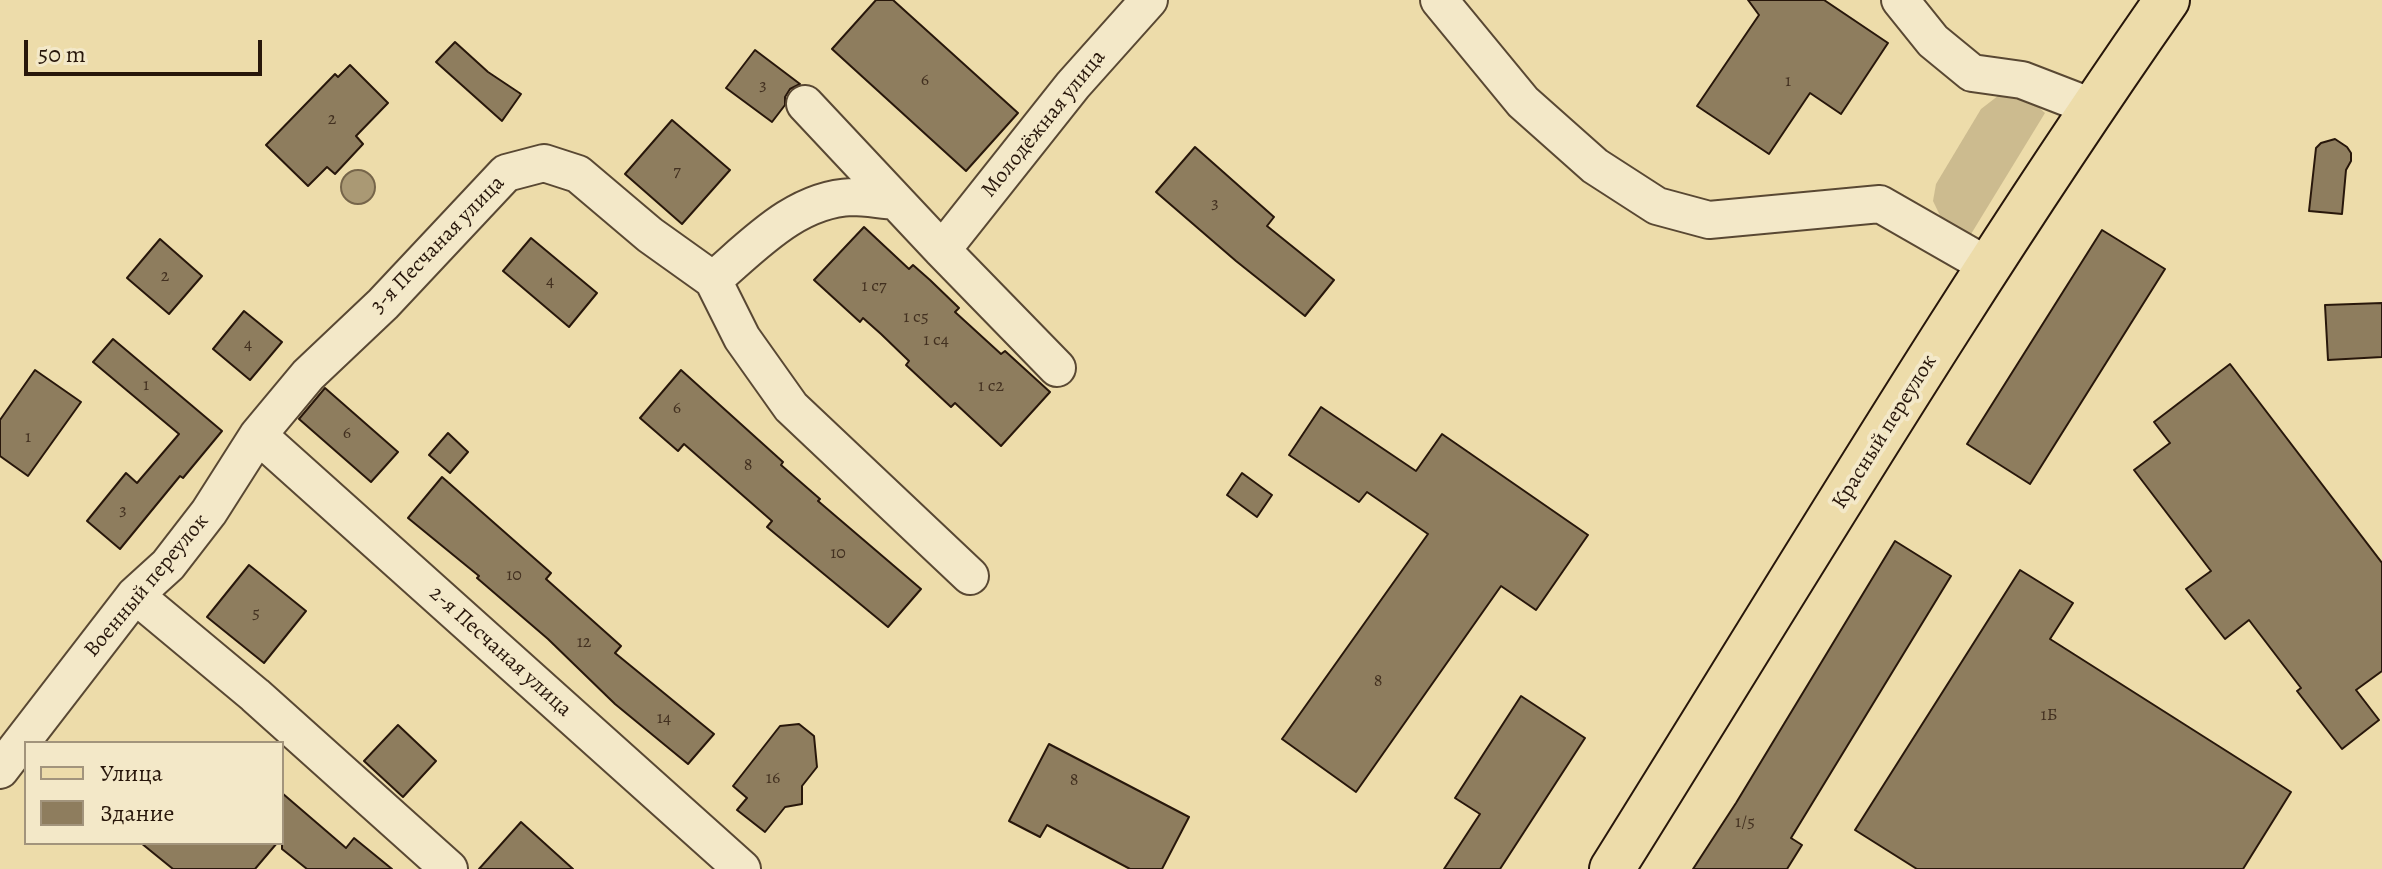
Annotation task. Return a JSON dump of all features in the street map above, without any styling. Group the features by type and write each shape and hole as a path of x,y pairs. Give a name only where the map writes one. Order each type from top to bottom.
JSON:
{"main road":[{"name":"Красный переулок","path":"1612,869 2092,107 2167,0"}],"street":[{"name":"Молодёжная улица","path":"942,250 1073,85 1149,0"},
{"path":"1439,0 1523,102 1595,166 1657,206 1709,220 1880,204 1990,267"},
{"path":"1900,0 1933,41 1972,73 2022,80 2092,107"},
{"path":"805,104 1057,368"},
{"name":"3-я Песчаная улица","path":"258,435 308,375 383,304 506,173 544,163 578,174 650,235 713,280 742,338 791,407 970,576"},
{"path":"713,280 769,232 809,205 850,197 896,201"},
{"name":"Военный переулок","path":"0,770 135,595 168,565 209,512 258,435"},
{"name":"2-я Песчаная улица","path":"258,435 742,869"},
{"path":"135,595 255,695 449,869"}],"shaded area":[{"path":"2003,92 2035,104 2045,113 1968,239 1948,232 1933,201 1936,184 1981,109"},
{"path":"358,170 370,175 375,187 370,199 358,204 346,199 341,187 346,175"}],"building":[{"path":"876,0 893,0 1018,113 966,171 832,49"},
{"path":"1748,0 1824,0 1888,43 1841,114 1810,93 1769,154 1697,106 1759,15"},
{"path":"455,42 488,72 521,94 502,121 436,62"},
{"path":"755,50 800,84 790,89 785,105 772,122 726,88"},
{"path":"350,65 388,103 356,136 363,144 335,174 327,167 308,186 266,145 335,74 338,77"},
{"path":"672,120 730,170 682,224 625,174"},
{"path":"2335,139 2351,153 2346,170 2342,214 2309,211 2316,148"},
{"path":"1195,147 1274,217 1267,226 1334,280 1305,316 1156,192"},
{"path":"864,227 909,269 913,265 930,280 959,308 955,312 1001,354 1005,351 1050,392 1001,446 955,403 951,407 906,365 909,361 863,318 860,322 814,280"},
{"path":"2102,230 2165,269 2030,484 1967,444"},
{"path":"531,238 597,293 569,327 503,271"},
{"path":"160,239 202,276 169,314 127,278"},
{"path":"2382,303 2382,357 2328,360 2325,305"},
{"path":"244,311 282,342 250,380 213,349"},
{"path":"113,339 222,431 120,549 87,521 126,473 137,483 179,434 93,362"},
{"path":"2230,364 2382,563 2382,671 2356,690 2379,720 2342,749 2297,691 2301,688 2249,620 2225,639 2186,589 2211,571 2134,470 2170,443 2154,422"},
{"path":"35,370 81,402 28,476 0,456 0,420"},
{"path":"681,370 783,462 781,465 820,499 818,501 921,589 888,627 767,527 772,521 684,444 678,451 640,418"},
{"path":"325,388 398,452 371,482 299,419"},
{"path":"1321,407 1416,471 1442,434 1588,535 1536,610 1501,586 1356,792 1282,739 1428,534 1367,492 1359,502 1289,455"},
{"path":"448,433 468,452 450,473 429,455"},
{"path":"1242,473 1272,495 1257,517 1227,495"},
{"path":"442,477 551,573 546,579 621,646 615,653 714,734 688,764 615,704 548,639 477,578 479,576 408,518"},
{"path":"1895,541 1951,576 1791,838 1802,845 1787,869 1693,869 1736,803"},
{"path":"249,565 306,611 264,663 207,617"},
{"path":"2020,570 2073,603 2050,639 2291,792 2243,869 1917,869 1855,830"},
{"path":"1521,696 1585,738 1500,869 1444,869 1480,814 1455,798"},
{"path":"799,724 814,736 817,767 802,786 802,804 785,807 765,832 737,810 747,798 733,786 780,726"},
{"path":"398,725 436,761 403,797 364,761"},
{"path":"1049,744 1189,817 1162,869 1130,869 1047,825 1040,837 1009,821"},
{"path":"284,795 346,848 354,838 392,869 307,869 282,849"},
{"path":"521,822 573,869 479,869"},
{"path":"143,845 275,845 255,869 173,869"}]}
